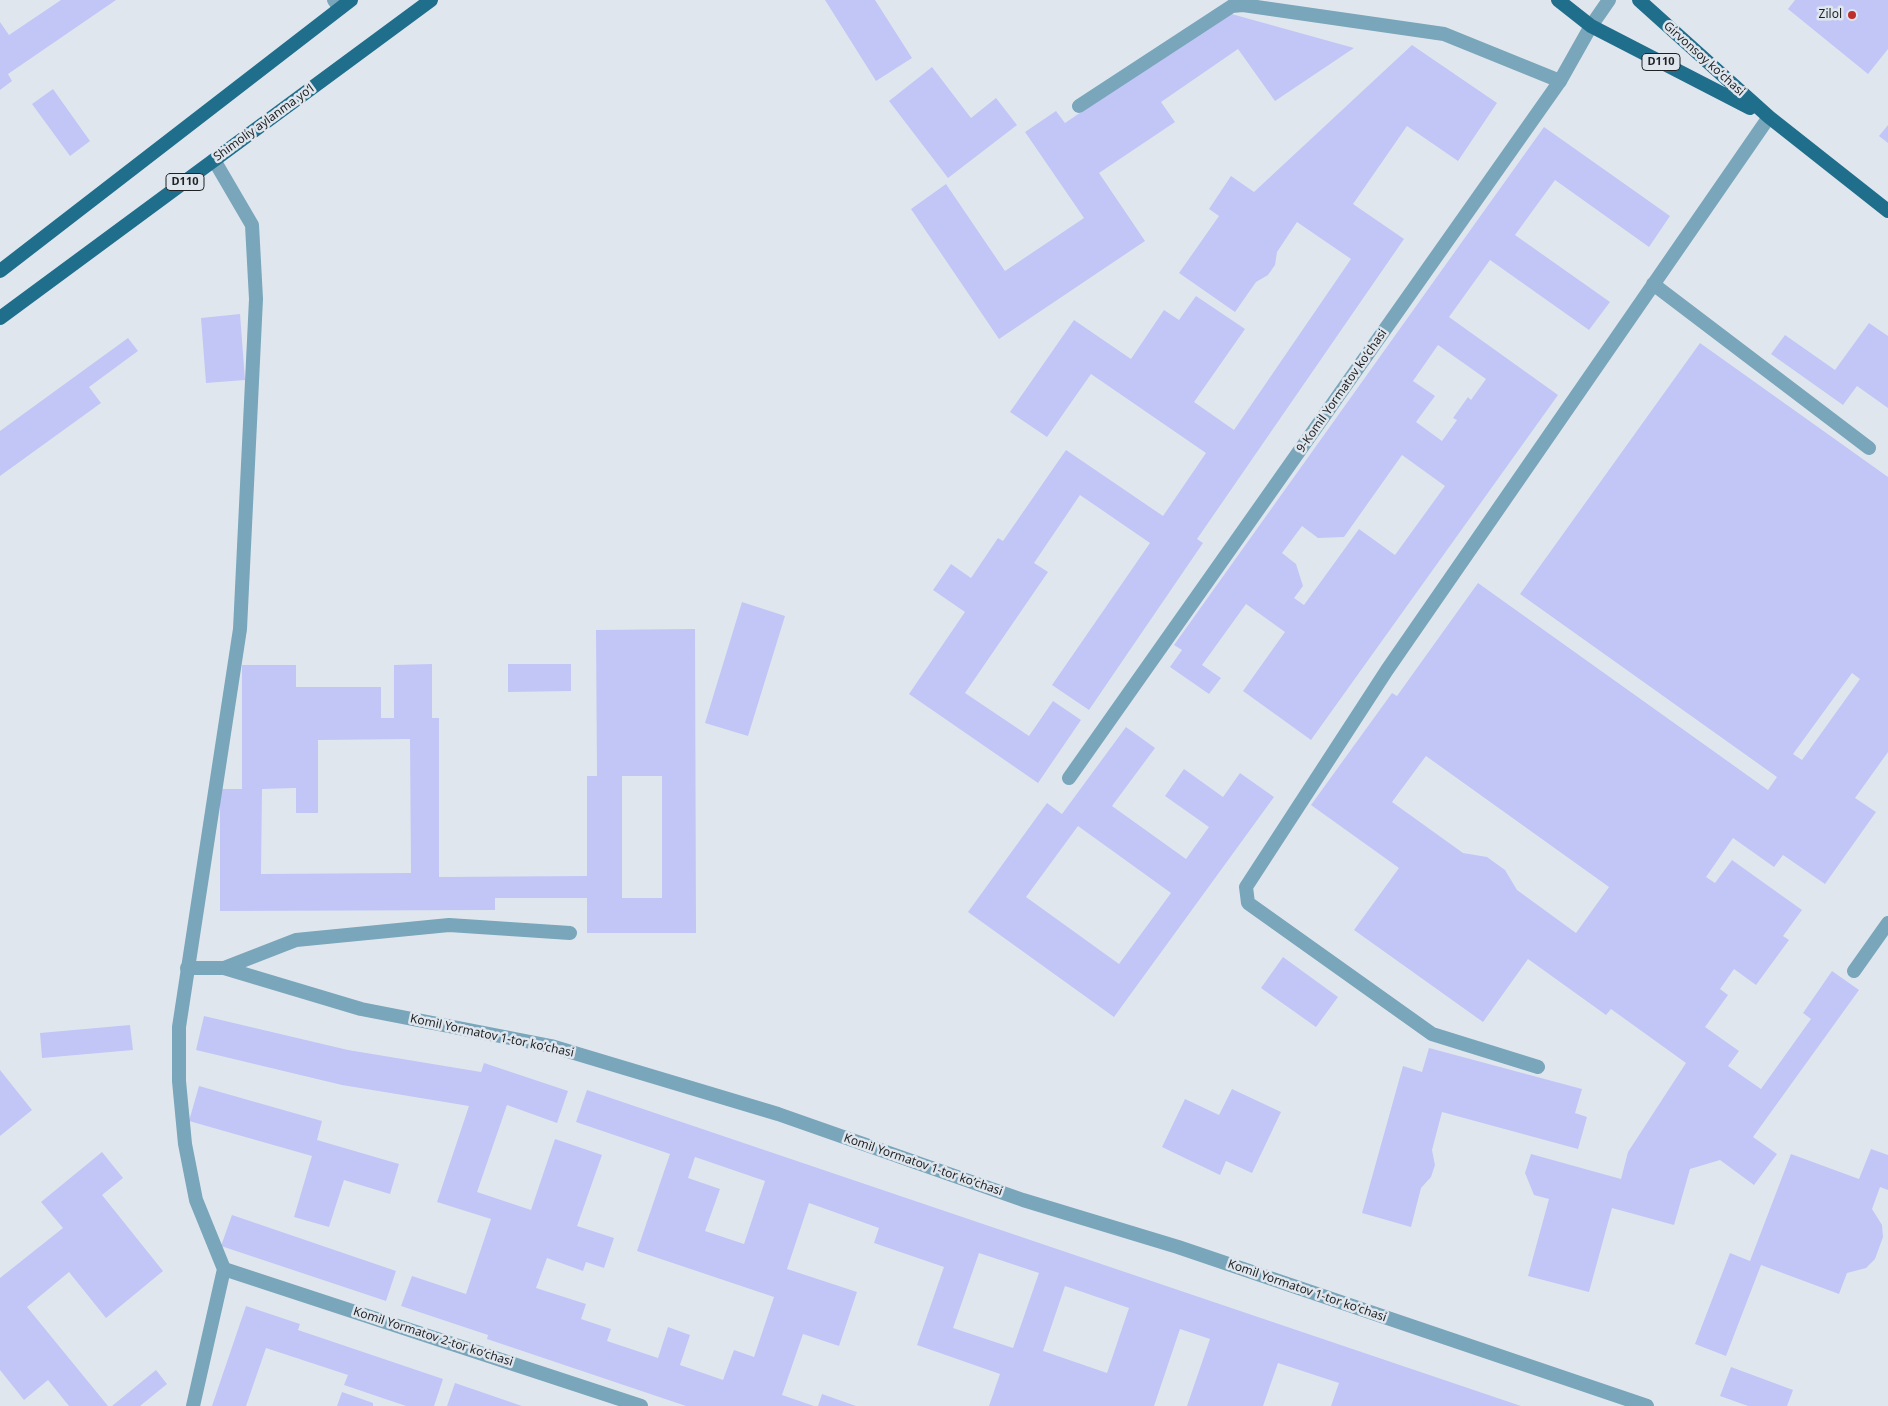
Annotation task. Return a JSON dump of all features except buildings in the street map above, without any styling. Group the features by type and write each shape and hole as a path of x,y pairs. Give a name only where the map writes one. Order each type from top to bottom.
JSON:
{"main road":[{"name":"Shimoliy aylanma yoʻl","path":"0,318 431,0"},
{"name":"Girvonsoy koʻchasi","path":"1558,0 1591,26 1769,117"},
{"name":"Girvonsoy koʻchasi","path":"1639,0 1769,117 1888,211"},
{"path":"0,271 342,3"}],"street":[{"name":"9-Komil Yormatov koʻchasi","path":"1069,778 1560,81 1591,26 1609,0"},
{"path":"1079,106 1232,6 1243,5 1444,34 1560,81"},
{"path":"1538,1067 1432,1034 1248,902 1246,886 1387,670 1769,117"},
{"path":"193,1406 224,1269 196,1200 185,1144 179,1081 178,1027 240,629 256,299 252,225 214,160"},
{"path":"1653,284 1869,448"},
{"path":"1854,971 1888,923"},
{"path":"224,968 296,940 449,925 570,933"},
{"name":"Komil Yormatov 1-tor koʻchasi","path":"187,968 224,968 361,1009 551,1046 778,1114 1023,1200 1178,1247 1647,1406"},
{"name":"Komil Yormatov 2-tor koʻchasi","path":"224,1269 641,1406"}],"place":[{"name":"Zilol","path":"1852,15"}]}
